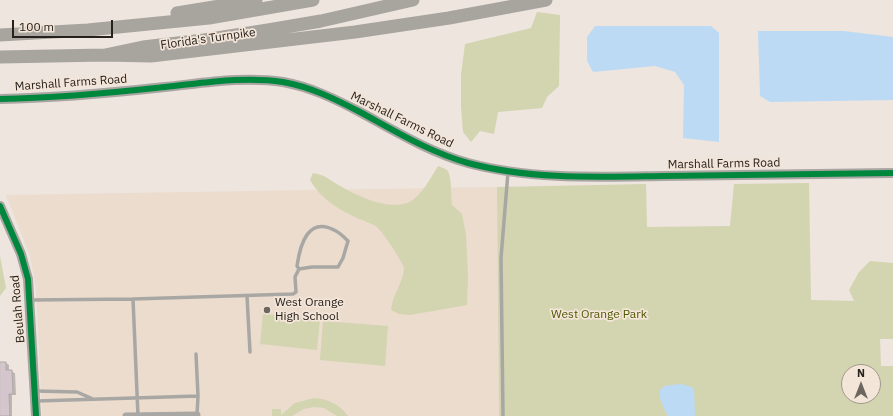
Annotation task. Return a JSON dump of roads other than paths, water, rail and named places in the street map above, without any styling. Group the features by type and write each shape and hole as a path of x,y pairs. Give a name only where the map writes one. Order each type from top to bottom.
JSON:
{"highway":[{"path":"88,30 158,16 256,0"},
{"name":"Florida's Turnpike","path":"0,35 88,30 209,18 313,0"},
{"name":"Florida's Turnpike","path":"0,57 105,54 321,21 413,0"},
{"path":"105,54 151,56 355,32 449,18 546,0"}],"street":[{"name":"Marshall Farms Road","path":"0,98 43,98 92,95 234,80 282,82 305,87 325,94 420,144 447,156 469,163 508,171 552,175 635,176 893,174"},
{"name":"Beulah Road","path":"0,206 21,254 28,279 36,416"},
{"path":"126,416 197,414"}],"lane":[{"path":"503,416 501,258 508,171"},
{"path":"30,300 132,299 293,294 296,292 295,277 299,269 297,266 299,254 308,232 313,228 324,226 336,231 348,241 343,258 338,267 312,267 299,269"},
{"path":"247,296 250,352"},
{"path":"132,299 138,416"},
{"path":"196,354 198,396 197,414"},
{"path":"35,396 77,392 94,399"},
{"path":"35,396 94,399 198,396"}],"water":[{"path":"595,26 711,26 719,33 719,142 683,138 684,85 675,72 655,66 593,72 587,61 587,37"},
{"path":"758,31 844,31 893,37 893,100 770,102 760,96"},
{"path":"682,384 694,388 695,416 668,416 661,401 661,389 667,385"}],"place":[{"name":"West Orange High School","path":"267,310"}],"park label":[{"name":"West Orange Park","path":"599,315"}]}
